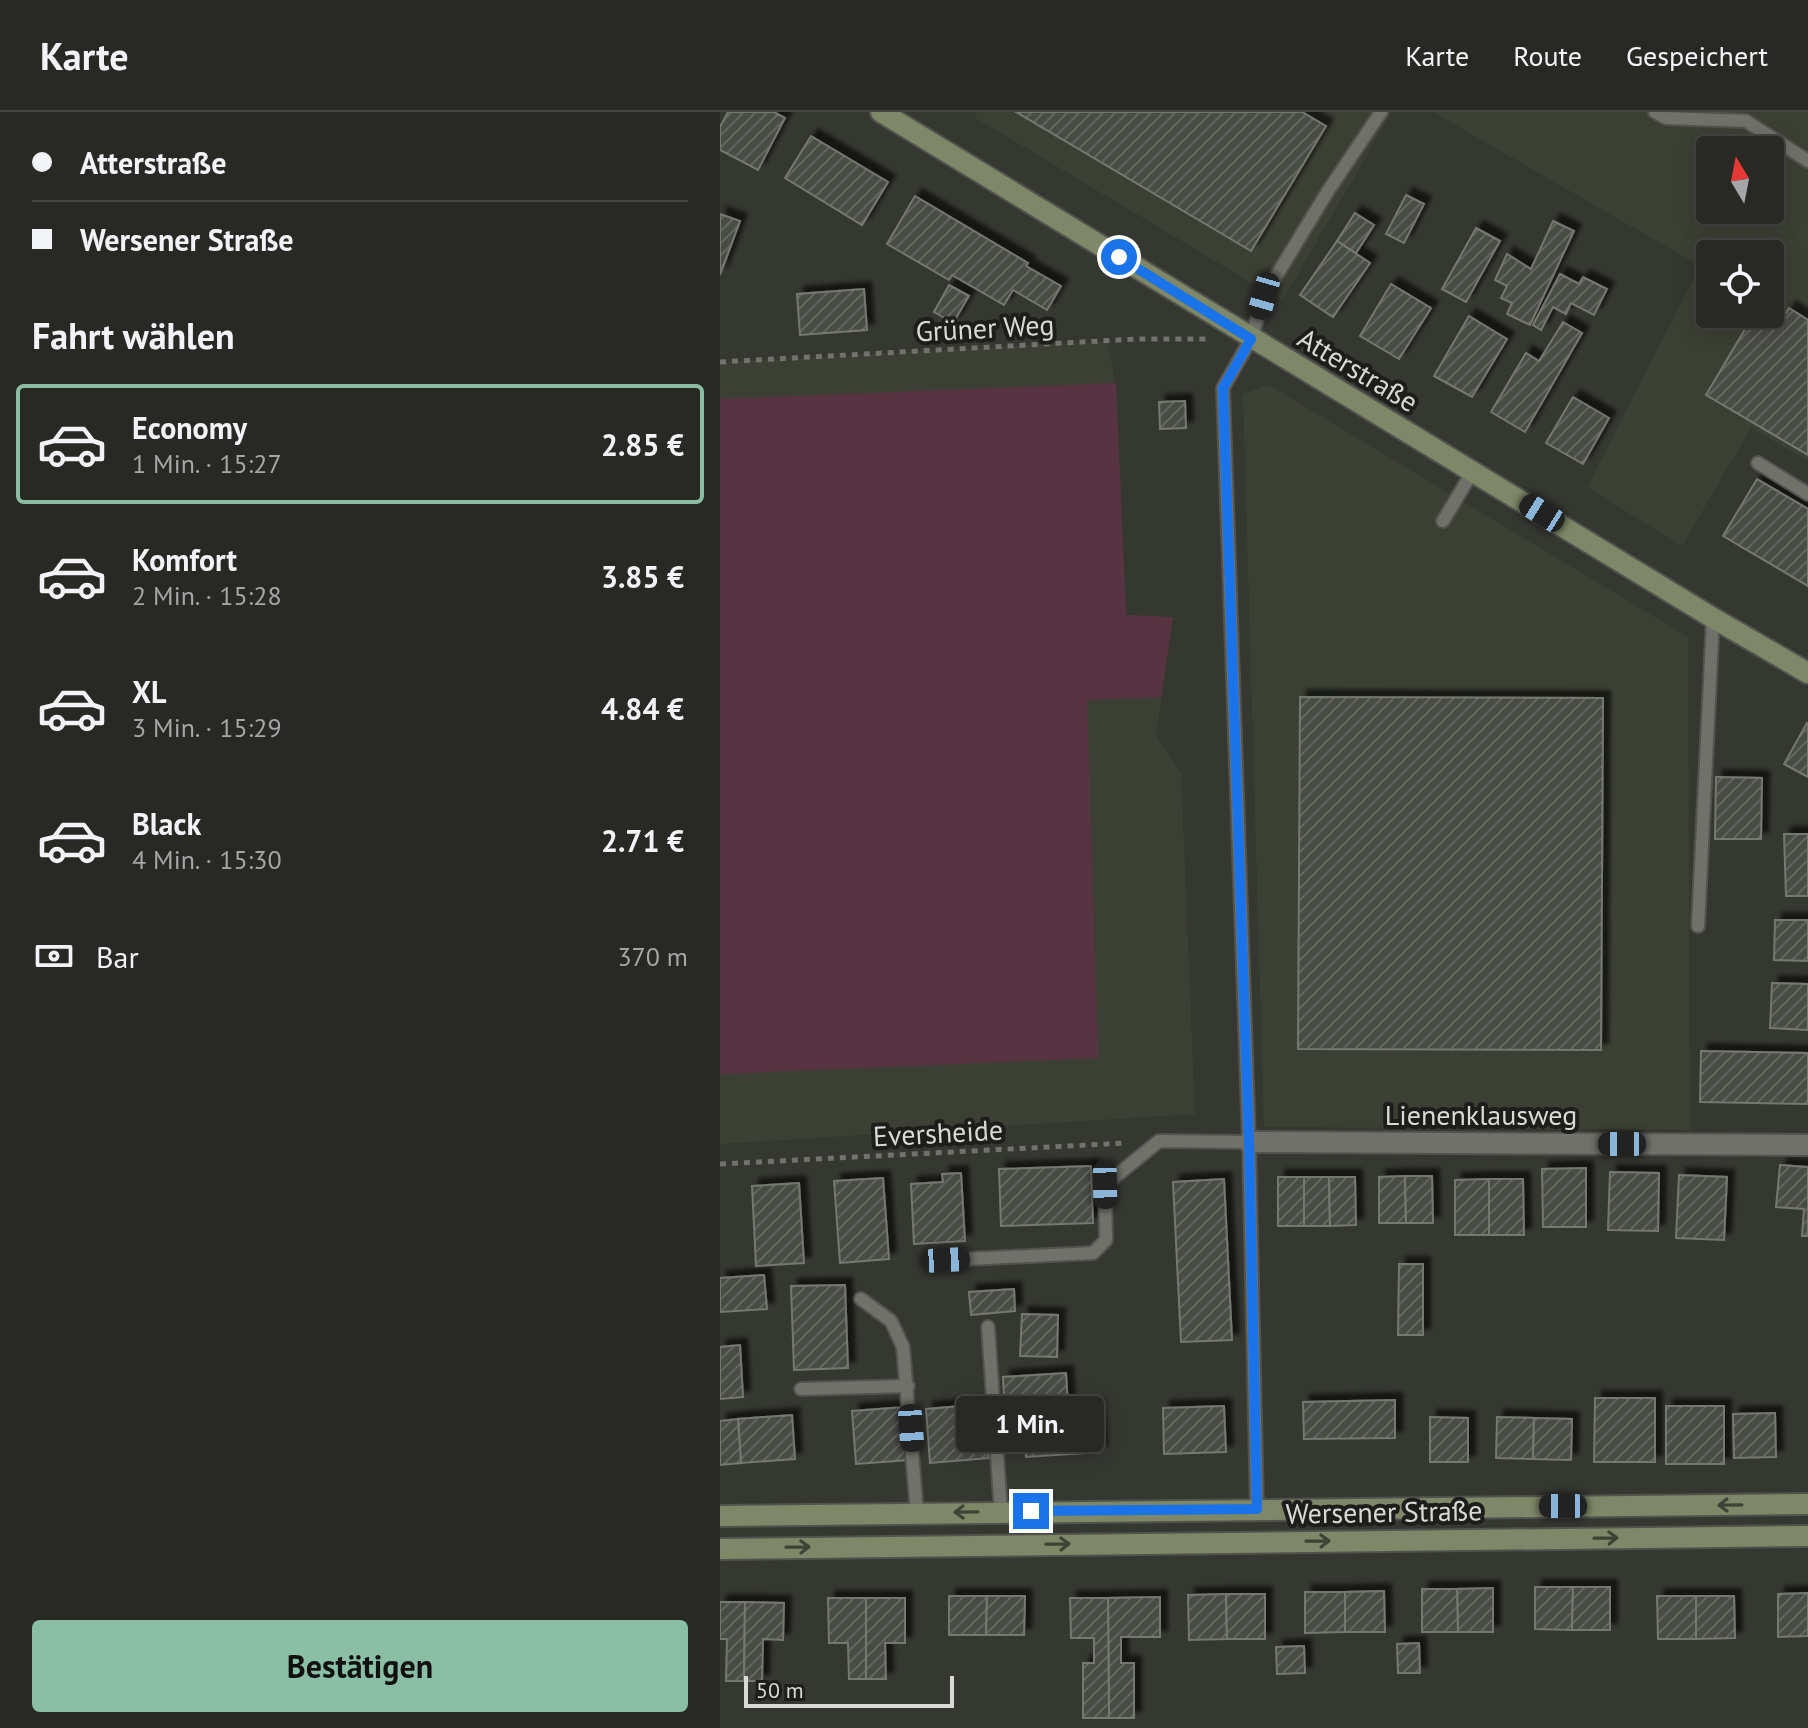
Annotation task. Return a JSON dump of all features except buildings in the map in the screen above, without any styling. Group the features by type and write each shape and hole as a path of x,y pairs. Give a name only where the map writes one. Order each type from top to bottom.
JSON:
{"main road":[{"name":"Atterstraße","path":"881,112 1713,618 1806,669"},
{"name":"Wersener Straße","path":"720,1516 1808,1504"},
{"name":"Wersener Straße","path":"720,1549 1808,1536"}],"street":[{"name":"Lienenklausweg","path":"1249,1142 1808,1145"}],"lane":[{"path":"1257,1509 1249,1142 1223,388 1251,339 1264,296 1381,112"},
{"path":"1655,112 1666,118 1746,121 1808,161"},
{"path":"1758,463 1808,494"},
{"path":"1443,521 1473,471"},
{"path":"1698,926 1713,618"},
{"path":"946,1260 1093,1253 1106,1240 1105,1185 1159,1141 1249,1142"},
{"path":"861,1299 891,1321 903,1347 917,1513"},
{"path":"988,1327 1001,1512"},
{"path":"801,1389 908,1386"}],"path":[{"name":"Grüner Weg","path":"720,362 1136,339 1208,339"},
{"name":"Eversheide","path":"720,1164 1159,1141"}],"shaded area":[{"path":"977,112 1392,112 1282,301 974,117"},
{"path":"1433,112 1808,112 1808,461 1751,428 1682,546 1587,487 1696,274 1696,328 1784,328 1784,240 1696,240 1696,264"},
{"path":"1107,341 1116,383 1126,615 1173,617 1156,736 1181,773 1195,1114 720,1144 720,362"},
{"path":"1116,383 1126,615 1173,617 1161,697 1087,700 1098,1058 720,1074 720,399"},
{"path":"1269,385 1688,637 1690,1130 1264,1127 1243,394"}],"route":[{"path":"1031,1511 1257,1509 1249,1142 1223,388 1251,339 1119,257"}]}
